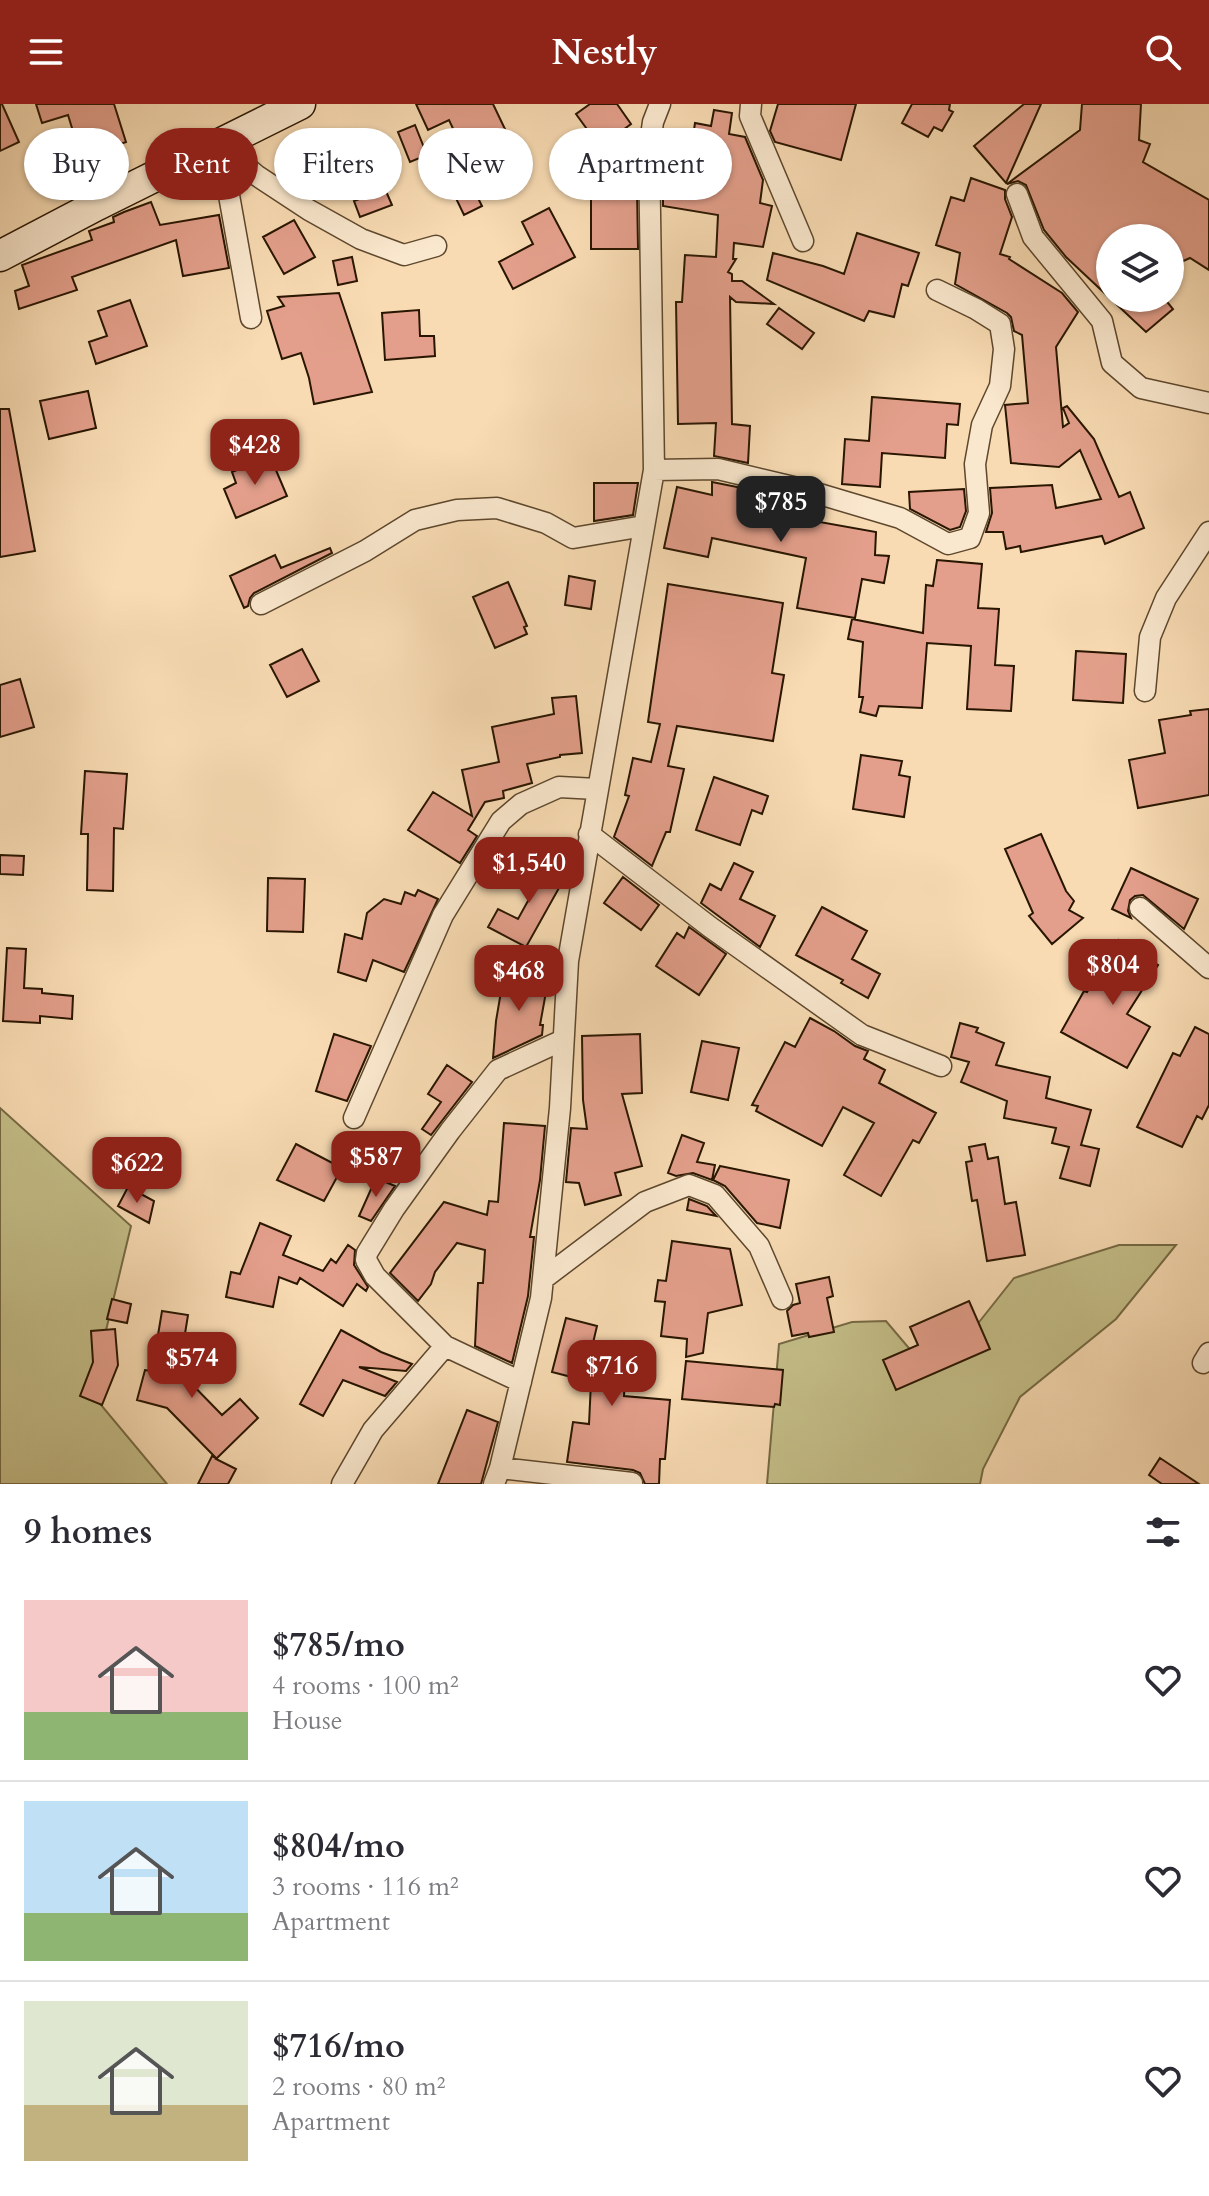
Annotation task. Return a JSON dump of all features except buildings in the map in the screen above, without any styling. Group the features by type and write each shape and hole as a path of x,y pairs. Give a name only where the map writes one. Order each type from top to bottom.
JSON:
{"street":[{"path":"253,128 300,104"},
{"path":"632,1483 497,1476 541,1298 560,1108 568,961 654,470 649,150 653,122 660,104"},
{"path":"751,104 750,116 803,241"},
{"path":"258,176 361,239 404,255 436,246"},
{"path":"0,256 145,182"},
{"path":"1017,194 1033,237 1102,321 1112,363 1141,388 1209,403"},
{"path":"230,200 251,318"},
{"path":"654,470 718,469 806,490 900,518 948,544 970,538 979,513 975,464 982,425 1000,386 1004,349 1000,324 937,290"},
{"path":"261,604 365,551 415,520 457,510 497,508 546,523 573,538 644,526"},
{"path":"1145,691 1150,637 1166,598 1209,532"},
{"path":"354,1118 443,915 501,821 521,804 559,787 597,789"},
{"path":"589,834 710,927 862,1035 941,1066"},
{"path":"1140,908 1209,968"},
{"path":"521,1382 445,1346 375,1276 366,1260 367,1253 394,1209 498,1070 563,1040"},
{"path":"543,1279 645,1202 689,1185 715,1195 759,1246 782,1299"},
{"path":"342,1484 373,1430 445,1346"}],"shaded area":[{"path":"0,1108 131,1226 91,1393 167,1484 0,1484"},
{"path":"1119,1245 1176,1245 1116,1319 1020,1397 983,1469 980,1484 767,1484 779,1344 852,1322 886,1321 913,1353 972,1331 1014,1278"}]}
